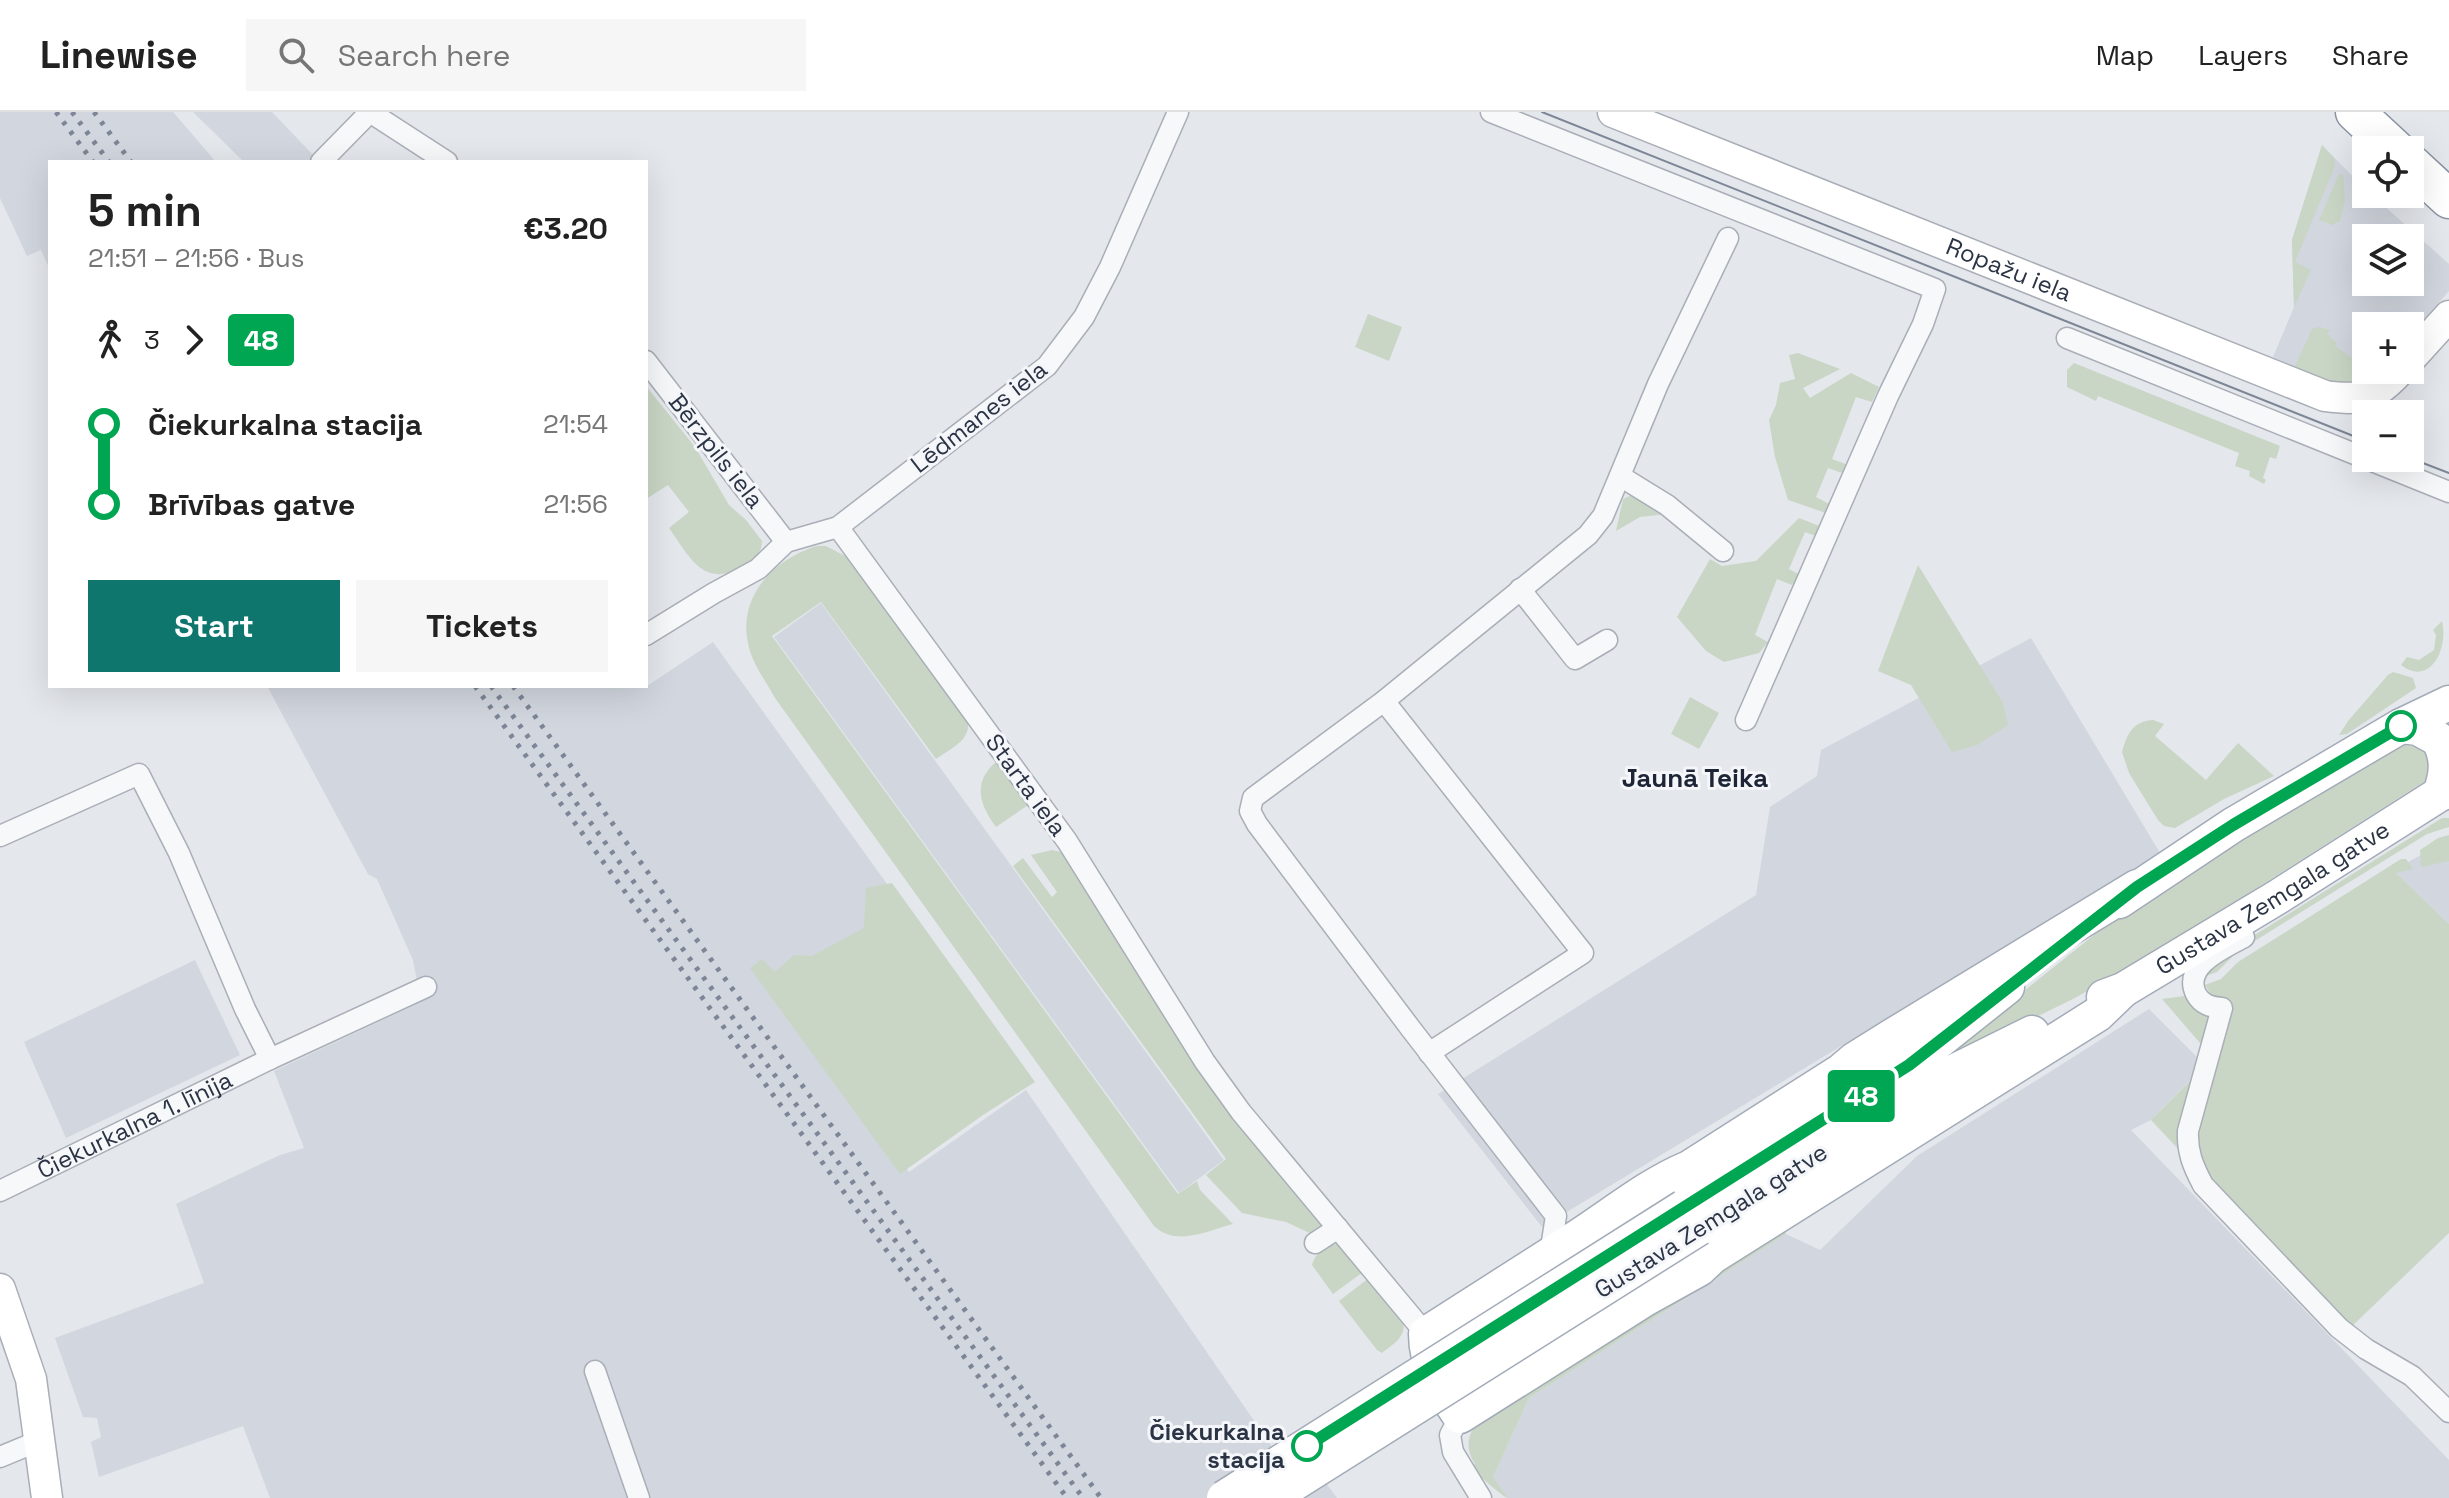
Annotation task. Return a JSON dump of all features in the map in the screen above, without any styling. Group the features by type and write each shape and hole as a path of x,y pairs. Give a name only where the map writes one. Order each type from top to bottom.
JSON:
{"highway":[{"path":"2355,112 2381,136"},
{"path":"2424,176 2449,199"}],"main road":[{"name":"Gustava Zemgala gatve","path":"1271,1498 1692,1218 1909,1065 2137,887 2233,825 2401,726 2449,703"},
{"path":"2401,726 2438,739 2443,749 2444,791"},
{"name":"Gustava Zemgala gatve","path":"1224,1498 1692,1218 1923,1087 2089,1003 2123,990 2276,898 2444,791"},
{"path":"2123,990 2098,1014 1713,1256 1699,1269 1645,1299 1460,1416 1436,1382 1426,1347 1426,1334 1599,1220 1672,1175 1689,1168 1894,1035 2137,887"}],"street":[{"path":"323,160 370,112 444,160"},
{"name":"Lēdmanes iela","path":"838,527 1047,366 1084,317 1110,267 1178,112"},
{"name":"Ropažu iela","path":"1491,112 1935,289 1923,324 1888,396 1746,720"},
{"name":"Ropažu iela","path":"1613,112 2325,396 2355,400 2375,394 2385,384"},
{"path":"1599,1220 1556,1216 1429,1053 1250,811 1253,798 1384,701 1588,535 1603,516 1658,384 1728,238"},
{"path":"2424,344 2449,316"},
{"name":"Ropažu iela","path":"2067,338 2449,492"},
{"name":"Bērzpils iela","path":"648,364 786,542"},
{"path":"1620,476 1667,505 1723,551"},
{"path":"648,634 758,569 786,542 838,527"},
{"name":"Starta iela","path":"838,527 1067,841 1205,1062 1241,1112 1426,1334"},
{"path":"1520,589 1575,659 1607,640"},
{"path":"1384,701 1583,953 1429,1053"},
{"path":"0,836 139,774 179,853 245,1009 270,1059"},
{"path":"2276,898 2254,931 2204,961 2197,969 2193,982 2195,993 2208,1007 2222,1008 2188,1131 2192,1165 2203,1185 2339,1328 2366,1349 2412,1376 2449,1412"},
{"name":"Čiekurkalna 1. līnija","path":"0,1191 270,1059 426,987"},
{"path":"1550,1254 1556,1216"},
{"path":"1315,1243 1338,1228"},
{"path":"0,1289 31,1379 47,1498"},
{"path":"595,1371 639,1498"},
{"path":"1460,1416 1450,1435 1453,1452 1481,1498"},
{"path":"0,1457 41,1440"}],"shaded area":[{"path":"0,112 173,112 214,160 48,160 48,266 41,250 27,256 0,198"},
{"path":"193,112 272,112 314,156 310,160 242,160"},
{"path":"2322,145 2352,176 2352,208 2387,208 2404,224 2352,224 2352,296 2424,296 2424,242 2449,264 2449,291 2424,319 2424,312 2352,312 2352,378 2329,382 2273,357 2294,307 2292,240"},
{"path":"821,603 1224,1160 1179,1193 774,637"},
{"path":"2031,638 2160,853 1542,1227 1438,1094 1756,895 1770,807 1817,776 1821,750"},
{"path":"713,642 910,916 787,1003 909,1172 1026,1090 1279,1457 1299,1446 1337,1498 270,1498 243,1426 99,1477 91,1442 101,1437 97,1418 83,1417 55,1338 204,1283 176,1204 280,1155 304,1148 274,1071 421,1002 413,960 377,879 368,874 268,688 648,688"},
{"path":"2449,840 2449,924 2393,870"},
{"path":"195,960 240,1055 66,1138 24,1042"},
{"path":"2149,1009 2205,1065 2151,1120 2131,1130 2449,1460 2449,1498 1508,1498 1493,1477 1529,1398 1786,1234 1820,1250 1917,1156"}],"green space":[{"path":"2322,145 2334,158 2335,166 2295,262 2311,270 2294,307 2292,240"},
{"path":"2339,174 2343,174 2345,201 2340,221 2332,225 2319,220"},
{"path":"1368,314 1402,327 1389,361 1355,347"},
{"path":"2312,329 2330,330 2327,334 2337,343 2335,346 2352,358 2352,384 2336,383 2296,368"},
{"path":"1798,353 1840,369 1803,388 1810,398 1851,373 1879,387 1872,402 1856,397 1832,459 1848,465 1845,474 1828,468 1816,497 1831,505 1829,514 1788,500 1775,457 1769,420 1776,405 1780,383 1795,379 1789,355"},
{"path":"2074,363 2280,446 2276,459 2270,457 2264,484 2249,476 2250,471 2235,466 2239,453 2098,396 2096,401 2067,387 2067,370"},
{"path":"648,388 695,447 729,505 762,541 758,555 732,572 719,574 700,568 669,528 689,512 668,485 648,498"},
{"path":"1632,495 1667,514 1640,517 1616,531 1623,499"},
{"path":"1799,518 1822,527 1816,536 1805,532 1789,569 1800,575 1792,585 1777,579 1755,635 1768,642 1759,653 1724,662 1706,651 1677,617 1710,559 1722,566 1756,561"},
{"path":"816,546 826,546 847,557 967,719 967,733 959,743 936,759 821,602 772,636 1178,1194 1197,1181 1200,1190 1233,1224 1192,1236 1172,1236 1154,1226 775,698 750,650 746,626 748,610 762,582 773,570"},
{"path":"1918,565 2003,703 2008,725 1977,745 1952,752 1911,685 1878,671"},
{"path":"2442,621 2442,643 2435,662 2420,671 2411,671 2401,665 2407,657 2419,660 2434,650 2436,635 2433,630"},
{"path":"2393,672 2413,678 2416,688 2347,734 2339,735 2348,721"},
{"path":"1690,697 1719,713 1699,749 1671,734"},
{"path":"2153,720 2164,724 2155,736 2206,780 2238,743 2274,776 2224,799 2175,828 2164,826 2129,773 2122,752 2132,730 2140,723"},
{"path":"2401,741 2428,745 2430,778 2164,947 2075,998 1930,1069 2124,911"},
{"path":"997,761 1028,805 996,827 982,802 981,785"},
{"path":"2442,818 2449,818 2449,827 2427,834 2237,952 2217,972 2206,976 2210,963"},
{"path":"2449,835 2449,861 2421,867 2420,850"},
{"path":"1052,850 1065,853 1322,1225 1314,1235 1286,1222 1242,1213 1206,1175 1226,1159 1013,866 1023,858 1052,897 1057,892 1031,855"},
{"path":"2401,859 2406,859 2413,869 2396,873 2449,924 2449,1233 2348,1330 2151,1120 2213,1058 2162,999 2207,993 2209,991 2205,985 2221,979 2238,962"},
{"path":"892,883 1035,1082 900,1174 750,968 762,959 775,972 794,955 812,956 864,928 866,888"},
{"path":"1785,1231 1786,1234 1529,1398 1493,1477 1508,1498 1471,1469 1475,1464 1469,1441 1474,1427"},
{"path":"1337,1244 1363,1272 1333,1294 1312,1265 1321,1251"},
{"path":"1369,1278 1403,1321 1401,1336 1382,1353 1339,1301"}],"tram line":[{"path":"1542,112 2352,435"},
{"path":"2424,463 2449,473"}],"railway":[{"path":"56,112 92,160"},
{"path":"72,112 108,160"},
{"path":"94,112 130,160"},
{"path":"476,688 1067,1498"},
{"path":"492,688 1083,1498"},
{"path":"514,688 1101,1498"}],"bus line":[{"name":"48","path":"1307,1446 1909,1065 2137,887 2233,825 2401,726"}],"place":[{"name":"Čiekurkalna stacija","path":"1307,1446"}],"district":[{"name":"Jaunā Teika","path":"1695,778"}]}
